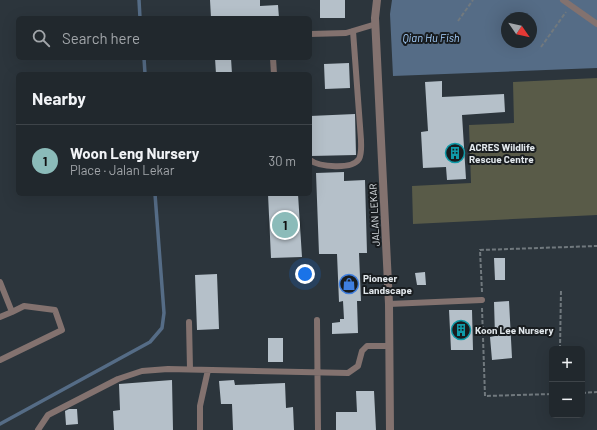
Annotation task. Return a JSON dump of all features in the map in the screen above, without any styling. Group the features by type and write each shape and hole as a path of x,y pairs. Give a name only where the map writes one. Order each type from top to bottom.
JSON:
{"street":[{"name":"JALAN LEKAR","path":"377,0 376,24 389,304 390,430"}],"lane":[{"path":"563,0 597,24"},
{"path":"312,34 353,31 376,24"},
{"path":"312,161 324,166 337,166 351,164 360,157 362,140 353,31"},
{"path":"273,60 274,72"},
{"path":"0,282 12,312"},
{"path":"389,304 482,300"},
{"path":"0,317 24,306 54,310 62,330 0,360"},
{"path":"317,320 318,430"},
{"path":"189,322 190,369"},
{"path":"38,430 48,415 118,379 142,371 190,369 317,373 352,372 358,366 362,351 367,346 389,346"},
{"path":"200,430 200,406 208,370"}],"path":[{"path":"458,21 473,0"},
{"path":"542,47 570,5"},
{"path":"549,394 485,396 480,250 597,246"},
{"path":"560,346 561,290"},
{"path":"585,393 597,392"}],"green space":[{"path":"597,78 597,215 413,224 412,186 471,183 469,125 514,123 513,82"}],"water":[{"name":"Qian Hu Fish","path":"392,0 597,0 597,68 393,76 390,14"}],"building":[{"path":"210,0 260,0 260,6 278,5 279,16 211,16"},
{"path":"320,0 345,0 345,18 320,18"},
{"path":"215,60 231,60 232,72 216,72"},
{"path":"349,63 350,88 325,89 324,64"},
{"path":"442,81 442,97 504,94 505,112 462,115 466,179 447,180 446,167 423,168 421,132 428,131 425,82"},
{"path":"355,114 356,155 312,156 312,116"},
{"path":"344,172 344,181 365,180 367,253 359,253 361,301 357,301 358,333 332,334 332,323 340,322 340,319 344,319 343,301 339,302 337,254 319,254 316,173"},
{"path":"268,196 298,196 302,257 271,258"},
{"path":"494,258 505,258 505,280 495,280"},
{"path":"425,272 426,285 417,285 415,273"},
{"path":"217,274 219,329 197,330 195,275"},
{"path":"509,301 512,358 492,360 490,337 495,336 494,302"},
{"name":"Koon Lee Nursery","path":"449,310 472,310 473,350 451,350"},
{"path":"268,338 283,338 283,362 268,362"},
{"path":"172,380 173,430 114,430 113,411 120,410 119,384"},
{"path":"234,380 235,385 285,383 286,408 293,407 294,430 233,430 232,404 221,404 219,381"},
{"path":"356,391 374,391 376,430 336,430 336,412 357,412"},
{"path":"69,409 77,409 78,424 66,425 65,411"}],"waterway":[{"path":"139,0 140,16"},
{"path":"144,60 145,72"},
{"path":"0,424 150,342 162,328 164,313 155,196"}],"place":[{"name":"ACRES Wildlife Rescue Centre","path":"455,153"},
{"name":"Woon Leng Nursery","path":"285,225"},
{"name":"Pioneer Landscape","path":"349,284"},
{"name":"Koon Lee Nursery","path":"461,330"}]}
